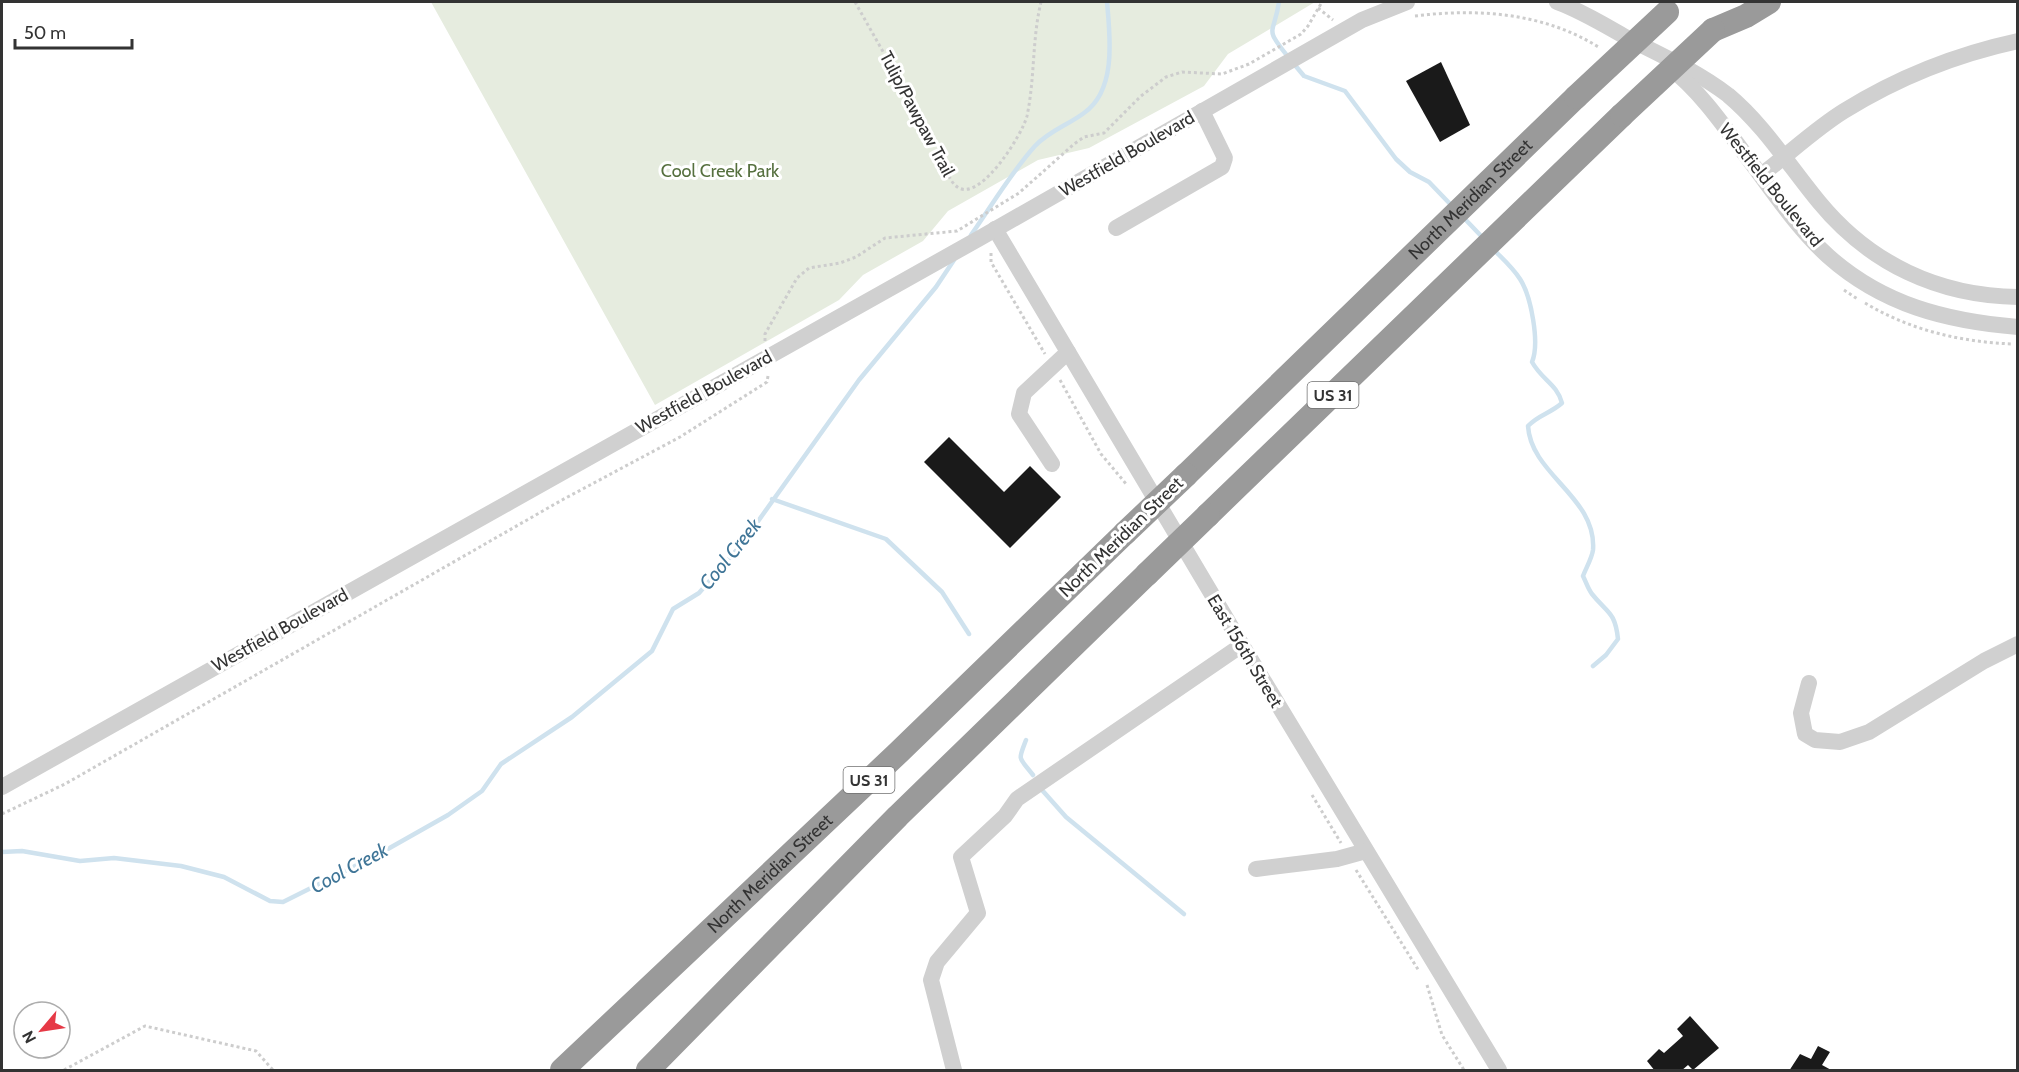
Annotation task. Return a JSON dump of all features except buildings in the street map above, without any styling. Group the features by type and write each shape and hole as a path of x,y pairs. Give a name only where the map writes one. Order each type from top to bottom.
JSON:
{"highway":[{"name":"US 31","path":"648,1071 898,816 1622,115 1746,2"},
{"path":"1713,30 1746,16 1769,2"},
{"name":"North Meridian Street","path":"562,1071 610,1023 890,761 1576,96 1674,5"},
{"path":"662,1071 741,978"},
{"path":"556,1071 610,1023"}],"street":[{"name":"Westfield Boulevard","path":"1557,2 1702,77 1729,96 1762,130 1821,204 1856,239 1897,267 1942,287 1982,296 2018,297"},
{"name":"Westfield Boulevard","path":"2,787 1362,20 1407,9"},
{"name":"Westfield Boulevard","path":"1611,29 1680,76 1714,113 1801,228 1829,257 1869,285 1915,309 1968,323 2018,327"},
{"path":"1761,175 1843,112 1873,95 1935,66 1989,47 2018,41"},
{"path":"1116,228 1222,167 1225,158 1202,111"},
{"name":"East 156th Street","path":"987,233 1068,352 1499,1071"},
{"path":"1052,464 1019,414 1024,393 1068,352"},
{"path":"1809,683 1801,713 1805,734 1815,740 1840,742 1869,732 1984,661 2018,644"},
{"path":"954,1071 931,980 937,962 978,913 961,857 1005,816 1017,799 1242,645"},
{"path":"1256,869 1337,859 1366,851"}],"path":[{"name":"Tulip/Pawpaw Trail","path":"855,2 942,156 952,180 959,188 969,189 976,186 1000,165 1021,132 1033,85 1035,39 1041,2"},
{"path":"978,218 1019,193 1084,137 1104,133 1141,96 1166,77 1182,72 1222,74 1249,64 1308,27 1322,2"},
{"path":"1318,8 1333,20"},
{"path":"1407,9 1514,16"},
{"path":"989,253 995,271 1101,454 1132,494"},
{"path":"64,1071 145,1026 256,1051 273,1071"}],"green space":[{"name":"Cool Creek Park","path":"431,2 1315,2 1228,54 1204,86 1089,148 1038,160 948,211 923,241 863,275 839,300 655,405"}],"waterway":[{"name":"Cool Creek","path":"971,235 1035,146 1095,103 1107,77 1109,62 1107,2"},
{"path":"1279,2 1272,31 1276,41 1289,58"},
{"path":"1294,64 1304,76 1345,91 1396,159 1410,172 1429,182 1453,207"},
{"path":"1463,217 1484,239"},
{"path":"1494,250 1514,271 1524,287 1531,308 1535,332 1532,362 1557,391 1562,403 1528,426 1532,443 1540,459 1585,515 1591,531 1593,550 1583,576 1591,592 1610,613 1617,630 1618,639 1606,655 1593,666"},
{"name":"Cool Creek","path":"2,852 22,851 80,861 114,858 181,866 224,877 270,901 283,902 379,854 448,815 482,791 501,764 572,717 652,651 673,609 699,593 741,545 859,380 936,287 954,260"},
{"path":"772,499 886,539 942,592 969,634"},
{"path":"1026,740 1021,758 1033,775"},
{"path":"1042,790 1066,817 1184,914"}]}
